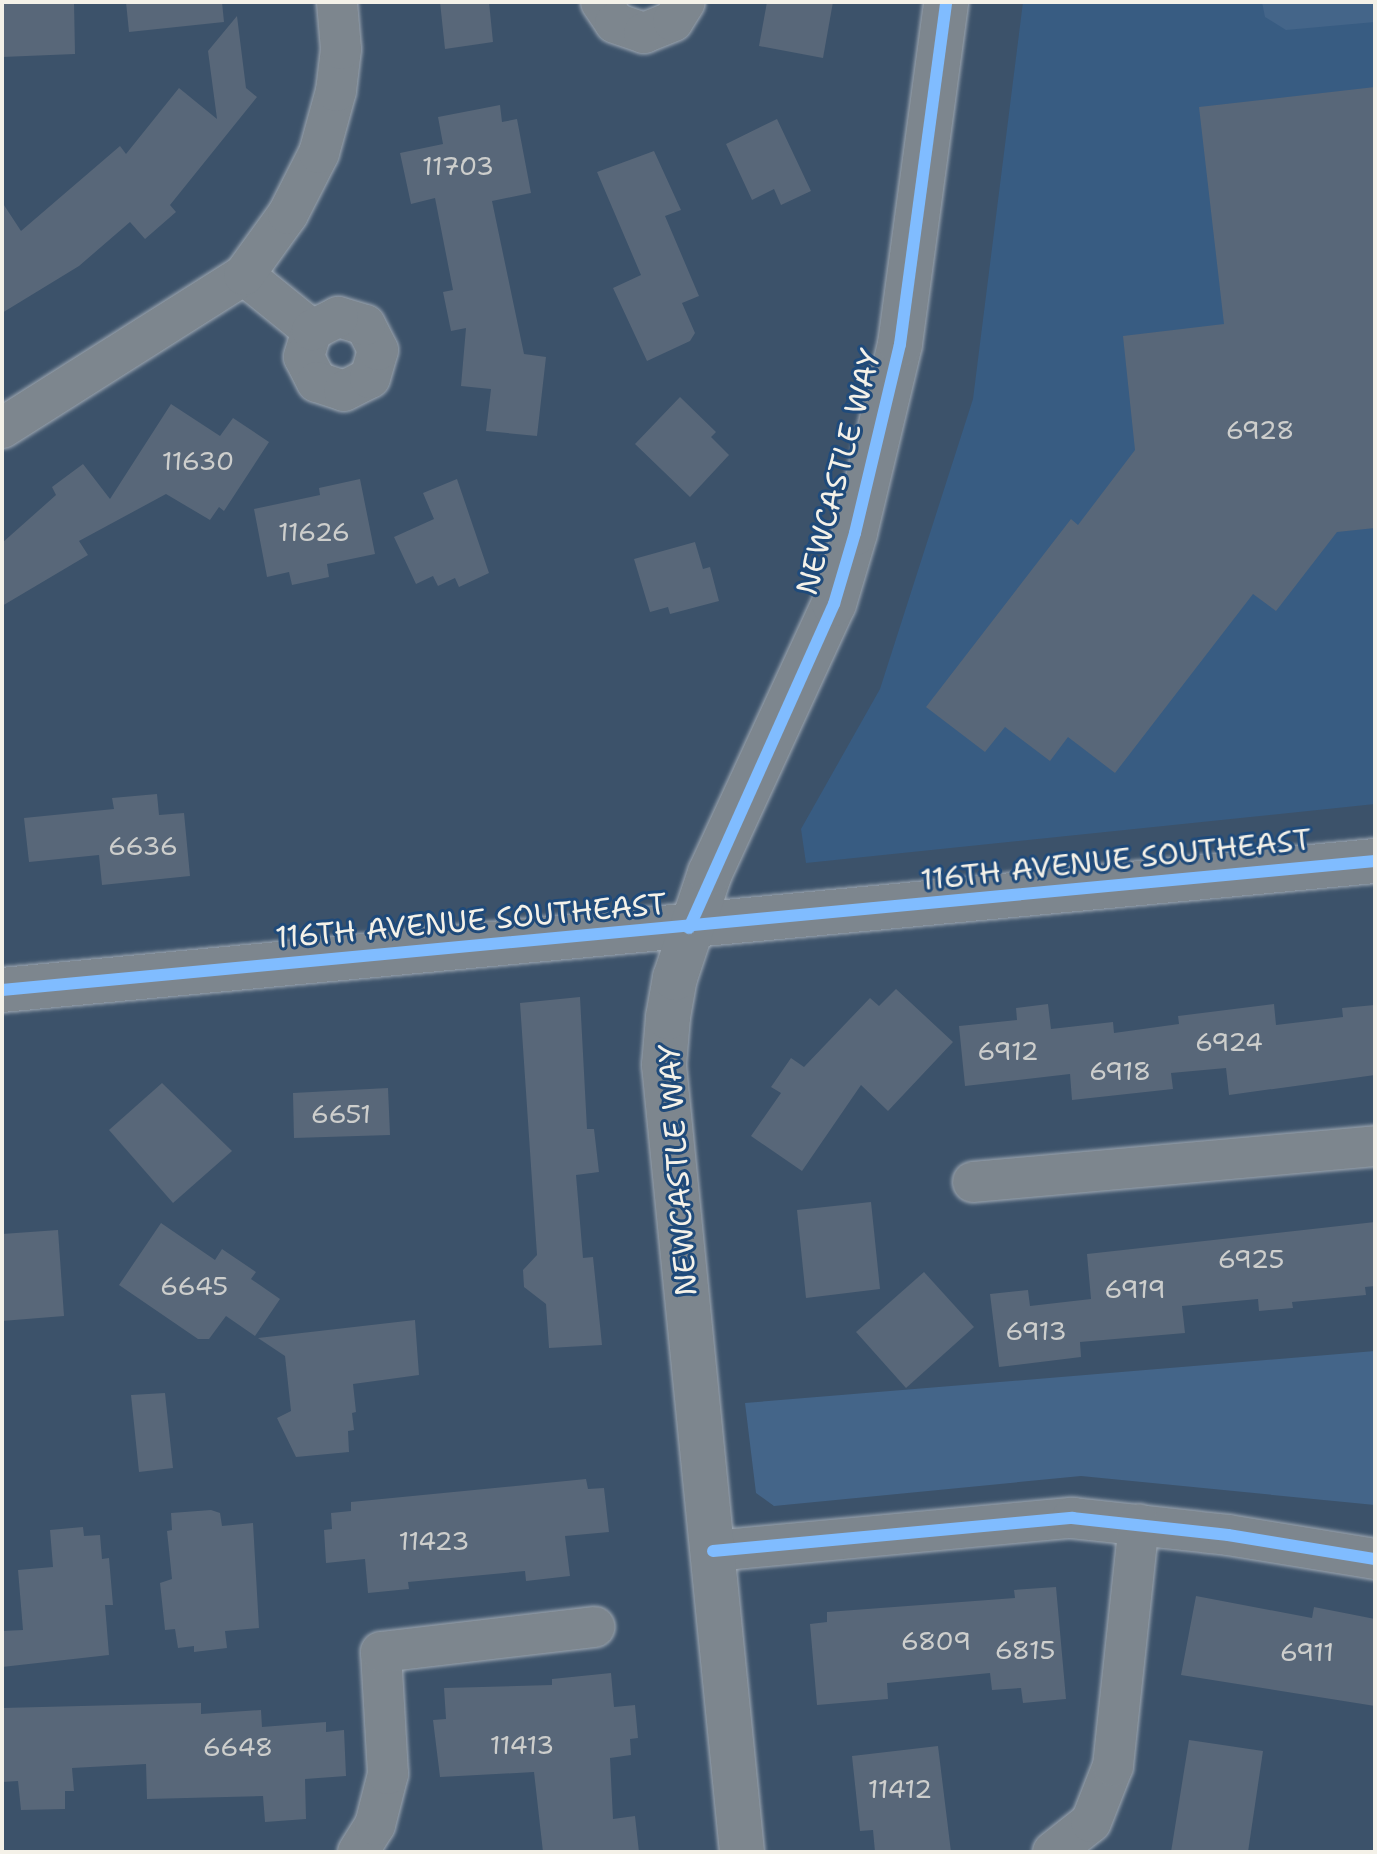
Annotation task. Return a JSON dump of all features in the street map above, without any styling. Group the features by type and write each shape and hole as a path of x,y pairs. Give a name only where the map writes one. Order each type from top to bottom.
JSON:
{"main road":[{"name":"NEWCASTLE WAY","path":"742,1852 664,1065 673,988 689,928 834,604 855,533 900,344 946,2"},
{"name":"116TH AVENUE SOUTHEAST","path":"2,990 689,928 1375,861"}],"street":[{"path":"2,428 244,275 288,214 319,153 336,91 341,49 337,2"},
{"path":"601,2 615,23 648,42 673,21 685,2"},
{"path":"244,275 312,330"},
{"path":"973,1182 1375,1146"},
{"path":"713,1551 1026,1518 1139,1524 1375,1559"},
{"path":"1053,1852 1091,1822 1113,1766 1139,1524"},
{"path":"358,1852 375,1825 388,1774 381,1652 595,1627"}],"shaded area":[{"path":"1023,2 1375,2 1375,804 806,863 801,829 880,689 973,399"},
{"path":"1262,2 1375,2 1375,22 1286,30 1265,17"},
{"path":"1375,1351 1375,1505 1081,1476 774,1506 756,1493 745,1403"}],"building":[{"path":"74,2 75,54 2,57 2,4"},
{"path":"126,2 222,2 224,22 129,32"},
{"path":"440,2 489,2 493,42 445,49"},
{"path":"767,2 833,2 823,58 759,46"},
{"path":"237,16 246,88 257,97 170,205 176,212 145,239 130,222 79,266 2,313 2,202 21,231 120,146 126,154 179,88 217,119 208,51"},
{"path":"1375,87 1375,528 1337,532 1276,611 1253,594 1115,773 1068,737 1050,761 1005,727 985,752 926,707 1071,519 1078,525 1135,450 1123,336 1224,324 1199,107"},
{"path":"500,105 502,122 517,119 531,193 492,201 524,354 546,357 537,436 486,431 491,389 461,386 466,328 451,331 443,292 453,290 435,198 411,204 400,153 443,144 438,117"},
{"path":"777,119 811,191 781,205 774,189 752,200 726,144"},
{"path":"654,151 681,210 665,216 699,296 682,303 695,333 690,341 647,361 613,288 641,275 597,172"},
{"path":"680,397 716,432 711,437 729,455 690,497 635,444"},
{"path":"171,404 220,436 233,418 269,442 224,511 219,507 210,520 166,494 79,541 88,555 2,606 2,543 56,495 52,487 83,464 110,499"},
{"path":"360,479 375,554 327,564 329,577 292,585 289,572 267,577 254,509 320,495 319,488"},
{"path":"457,479 489,573 459,587 455,578 438,586 433,576 416,584 394,537 434,519 423,493"},
{"path":"695,542 703,569 710,567 719,601 670,614 668,607 650,612 634,559"},
{"path":"157,794 159,815 184,813 190,876 102,885 99,855 29,862 24,818 114,809 112,798"},
{"path":"896,989 953,1042 888,1111 861,1085 802,1171 751,1136 781,1093 771,1087 791,1058 804,1067 870,998 879,1006"},
{"path":"580,997 587,1129 594,1129 599,1172 576,1175 583,1258 593,1257 602,1345 549,1348 546,1304 524,1287 523,1270 537,1255 520,1003"},
{"path":"1048,1004 1051,1029 1113,1022 1114,1033 1179,1024 1178,1016 1274,1004 1276,1025 1343,1017 1342,1008 1375,1005 1375,1075 1229,1095 1226,1068 1171,1073 1173,1089 1072,1100 1070,1074 965,1086 959,1026 1017,1020 1016,1008"},
{"path":"162,1083 232,1151 173,1203 109,1130"},
{"path":"388,1088 390,1135 294,1138 293,1093"},
{"path":"871,1202 880,1289 806,1298 797,1210"},
{"path":"1375,1222 1375,1286 1365,1287 1366,1295 1292,1302 1293,1308 1259,1311 1258,1299 1182,1306 1185,1333 1080,1342 1081,1357 999,1367 990,1294 1028,1290 1030,1306 1091,1299 1087,1254"},
{"path":"161,1223 215,1260 222,1249 256,1272 251,1279 280,1299 255,1336 226,1316 209,1339 198,1339 119,1285"},
{"path":"58,1230 64,1316 2,1321 2,1234"},
{"path":"924,1272 974,1327 906,1388 856,1332"},
{"path":"415,1320 419,1375 353,1384 356,1412 352,1413 354,1430 348,1431 349,1452 296,1457 277,1418 291,1411 285,1356 258,1338"},
{"path":"165,1393 173,1468 139,1472 131,1395"},
{"path":"586,1479 588,1489 604,1488 609,1532 565,1536 570,1576 526,1581 525,1571 408,1582 409,1589 368,1593 365,1559 326,1563 324,1530 332,1529 331,1513 351,1511 351,1502"},
{"path":"211,1510 220,1513 222,1526 253,1523 259,1628 225,1631 227,1648 194,1652 194,1646 178,1648 175,1629 165,1630 160,1583 172,1579 167,1531 172,1530 171,1513"},
{"path":"83,1527 84,1536 100,1535 102,1559 109,1558 113,1605 105,1605 109,1655 2,1667 2,1631 23,1630 18,1570 53,1567 50,1530"},
{"path":"1056,1587 1066,1699 1023,1703 1021,1688 992,1690 990,1673 887,1683 888,1699 817,1705 810,1624 827,1622 827,1612 1015,1598 1014,1590"},
{"path":"1196,1596 1312,1618 1314,1607 1375,1619 1375,1706 1181,1675"},
{"path":"611,1673 614,1707 635,1705 638,1738 630,1739 631,1755 610,1758 613,1819 635,1816 639,1852 543,1852 534,1772 440,1777 433,1720 446,1719 444,1688 552,1685 552,1679"},
{"path":"201,1703 201,1714 261,1710 262,1727 326,1722 326,1732 344,1730 346,1776 305,1779 306,1819 265,1822 263,1796 147,1799 146,1764 72,1768 74,1791 65,1791 65,1809 21,1810 18,1781 2,1782 2,1708"},
{"path":"1189,1740 1263,1751 1248,1852 1171,1852"},
{"path":"938,1746 951,1852 875,1852 873,1830 860,1831 852,1756"}],"cycle path":[{"path":"689,928 834,604 855,533 900,344 946,2"},
{"path":"2,990 1375,861"},
{"path":"713,1551 1072,1518 1228,1535 1375,1559"}]}
